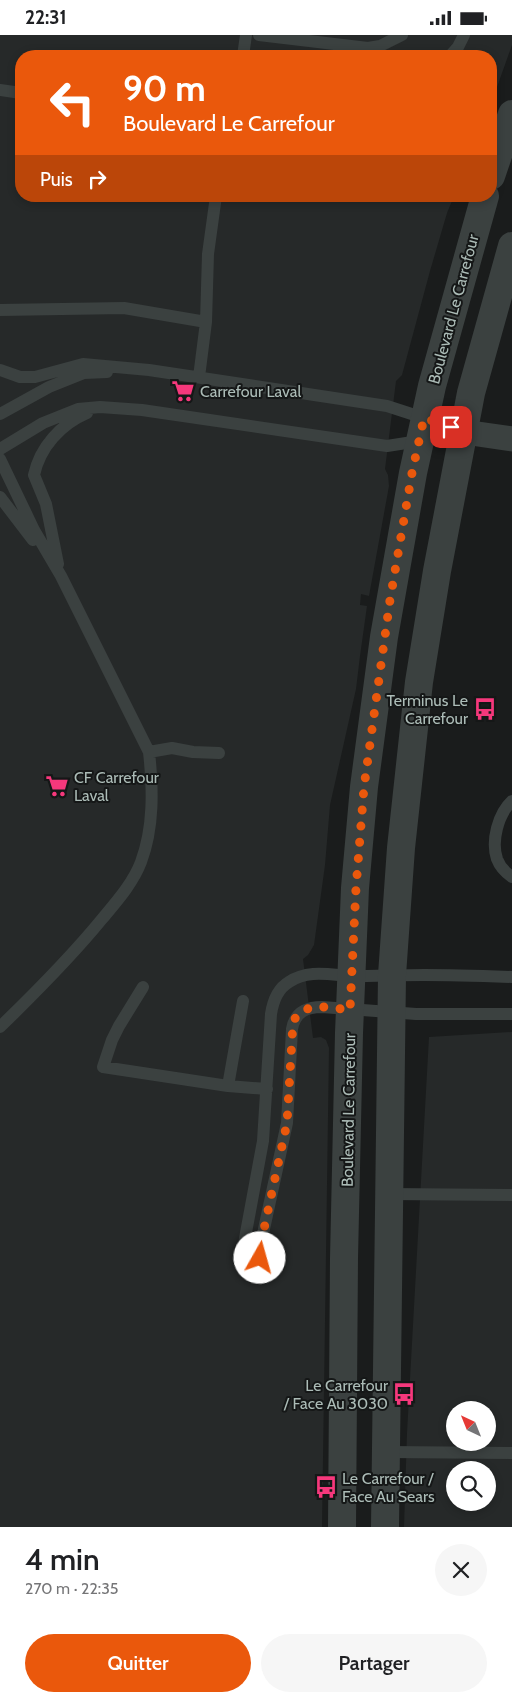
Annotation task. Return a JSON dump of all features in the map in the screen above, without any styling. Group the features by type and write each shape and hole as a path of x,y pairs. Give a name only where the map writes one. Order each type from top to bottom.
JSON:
{"street":[{"path":"497,158 512,114"},
{"name":"Boulevard Le Carrefour","path":"342,1527 344,1258 350,1010 356,888 364,787 390,600 422,429 483,202"},
{"path":"385,1527 392,975 401,849 419,682 437,571 471,393 512,246"},
{"path":"422,429 464,432 512,439"}],"lane":[{"path":"244,50 246,35"},
{"path":"259,35 368,48 402,35"},
{"path":"455,50 464,35"},
{"path":"0,90 15,92"},
{"path":"199,377 206,322 208,254 215,202"},
{"path":"0,310 124,308 206,322"},
{"path":"0,371 20,377 35,377 83,364 149,370 387,406 422,429"},
{"path":"0,414 49,387 84,373 149,370"},
{"path":"0,449 43,423 78,409 100,407 124,408 386,446 422,429"},
{"path":"61,576 46,504 34,475 35,467 46,445 60,430 73,421 95,410 124,408"},
{"path":"0,459 34,530 61,576 149,752 152,776 152,813 147,843 141,863 130,882 81,944 0,1027"},
{"path":"0,497 61,576"},
{"path":"149,752 172,749 219,753"},
{"path":"512,801 502,814 495,851 504,871 512,877"},
{"path":"242,1267 245,1238 264,1141 271,1014 273,1002 281,988 289,982 316,973 352,976 512,977"},
{"path":"143,987 112,1040 103,1067 228,1086 267,1089"},
{"path":"228,1086 243,1001"},
{"path":"259,1268 264,1229 287,1123 293,1022 300,1012 312,1007 392,1013 512,1014"},
{"path":"388,1194 512,1195"},
{"path":"386,1452 512,1453"}],"shaded area":[{"name":"Carrefour Laval","path":"0,35 512,35 512,45 497,87 497,50 15,50 15,202 452,202 430,271 402,375 396,381 385,469 388,475 389,486 369,596 361,594 360,605 367,606 356,689 330,805 325,865 314,945 303,959 313,1038 321,1037 326,1040 329,1048 322,1527 0,1527"},
{"path":"512,1032 512,1527 404,1527 407,1433 429,1037"}],"place":[{"name":"Carrefour Laval","path":"183,391"},
{"name":"Terminus Le Carrefour","path":"485,709"},
{"name":"CF Carrefour Laval","path":"57,786"},
{"name":"Le Carrefour / Face Au 3030","path":"404,1394"},
{"name":"Le Carrefour / Face Au Sears","path":"326,1487"}],"route":[{"path":"260,1258 264,1229 284,1145 289,1103 293,1022 300,1012 312,1007 350,1010 359,831 364,787 390,600 412,473 424,418 451,427"}]}
